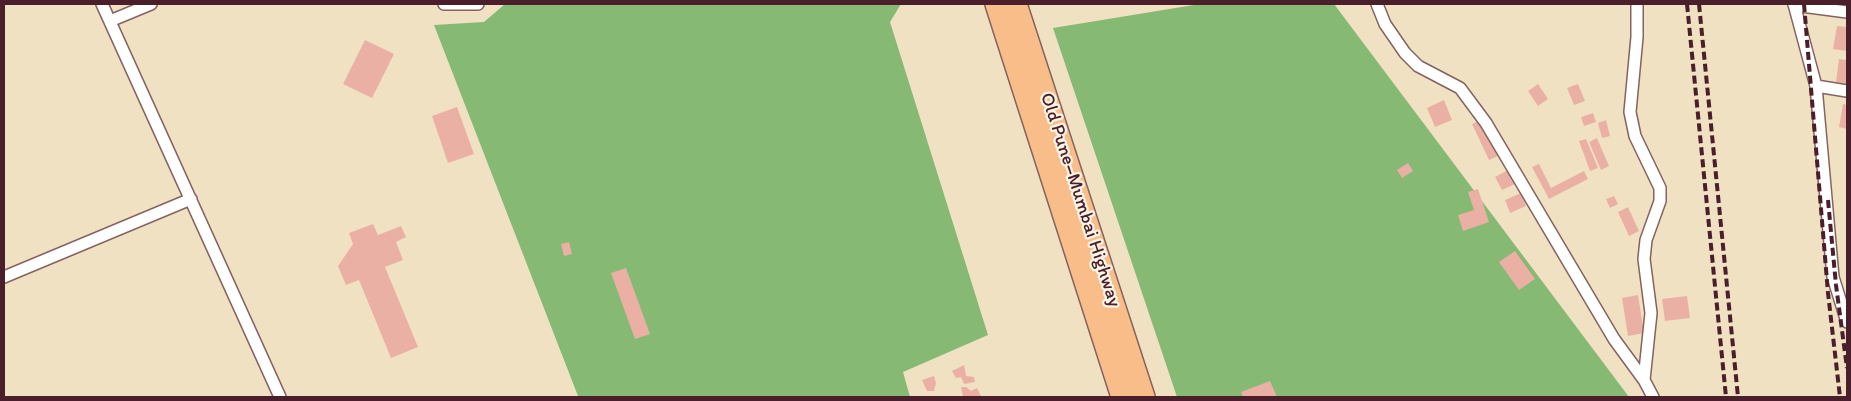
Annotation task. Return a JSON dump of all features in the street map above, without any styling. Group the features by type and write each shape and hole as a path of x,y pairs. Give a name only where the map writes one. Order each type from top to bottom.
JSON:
{"highway":[{"name":"Old Pune–Mumbai Highway","path":"996,4 1122,397"},
{"name":"Old Pune–Mumbai Highway","path":"1016,4 1144,397"}],"street":[{"path":"102,4 280,397"},
{"path":"110,21 151,4"},
{"path":"444,4 478,4"},
{"path":"1377,4 1385,24 1405,53 1418,66 1460,88 1477,110 1564,252 1614,339 1644,380 1653,397"},
{"path":"1637,4 1637,37 1630,112 1635,136 1660,188 1660,202 1646,240 1644,259 1651,313 1644,380"},
{"path":"1847,12 1794,4 1816,86 1833,277 1847,322"},
{"path":"1816,86 1847,90"},
{"path":"4,277 191,199"}],"green space":[{"path":"505,4 901,4 890,22 988,335 903,372 910,397 578,396 434,25 484,22"},
{"path":"1200,4 1334,4 1629,397 1177,397 1053,28"}],"building":[{"path":"1837,26 1847,27 1847,51 1833,49"},
{"path":"365,40 394,54 372,98 343,84"},
{"path":"1839,59 1847,60 1847,84 1836,82"},
{"path":"1538,84 1548,99 1538,106 1528,91"},
{"path":"1578,84 1585,101 1574,105 1567,88"},
{"path":"1444,100 1452,120 1435,127 1427,108"},
{"path":"1843,104 1847,105 1847,129 1839,127"},
{"path":"457,107 474,154 448,163 432,116"},
{"path":"1593,113 1596,122 1584,126 1581,117"},
{"path":"1481,120 1498,156 1489,160 1472,124"},
{"path":"1606,120 1610,136 1602,138 1598,123"},
{"path":"1597,138 1609,166 1601,170 1589,142"},
{"path":"1586,139 1598,168 1590,171 1579,141"},
{"path":"1408,163 1413,171 1402,178 1397,170"},
{"path":"1539,164 1551,188 1584,171 1588,179 1549,199 1532,167"},
{"path":"1508,170 1515,184 1502,190 1495,177"},
{"path":"1478,189 1489,222 1463,231 1458,215 1474,210 1468,192"},
{"path":"1521,193 1526,206 1510,213 1505,200"},
{"path":"1614,196 1618,204 1610,208 1606,199"},
{"path":"1628,207 1639,231 1629,236 1618,212"},
{"path":"373,224 378,235 401,226 406,237 396,242 403,260 385,267 418,347 391,358 359,280 346,285 338,266 353,244 349,233"},
{"path":"569,242 572,254 564,256 561,244"},
{"path":"1515,251 1535,279 1519,290 1499,262"},
{"path":"626,268 650,334 635,339 611,273"},
{"path":"1638,295 1644,333 1628,336 1622,298"},
{"path":"1687,296 1690,318 1665,321 1662,299"},
{"path":"964,365 966,376 974,377 975,382 964,384 961,377 956,378 952,371"},
{"path":"934,376 936,383 934,391 927,391 922,380"},
{"path":"1270,381 1277,397 1243,397 1241,392"},
{"path":"961,387 966,387 971,391 977,388 981,396 963,397"}],"railway":[{"path":"1687,4 1726,397"},
{"path":"1699,4 1738,397"},
{"path":"1804,4 1828,293 1840,397"},
{"path":"1828,200 1836,285 1847,368"}]}
